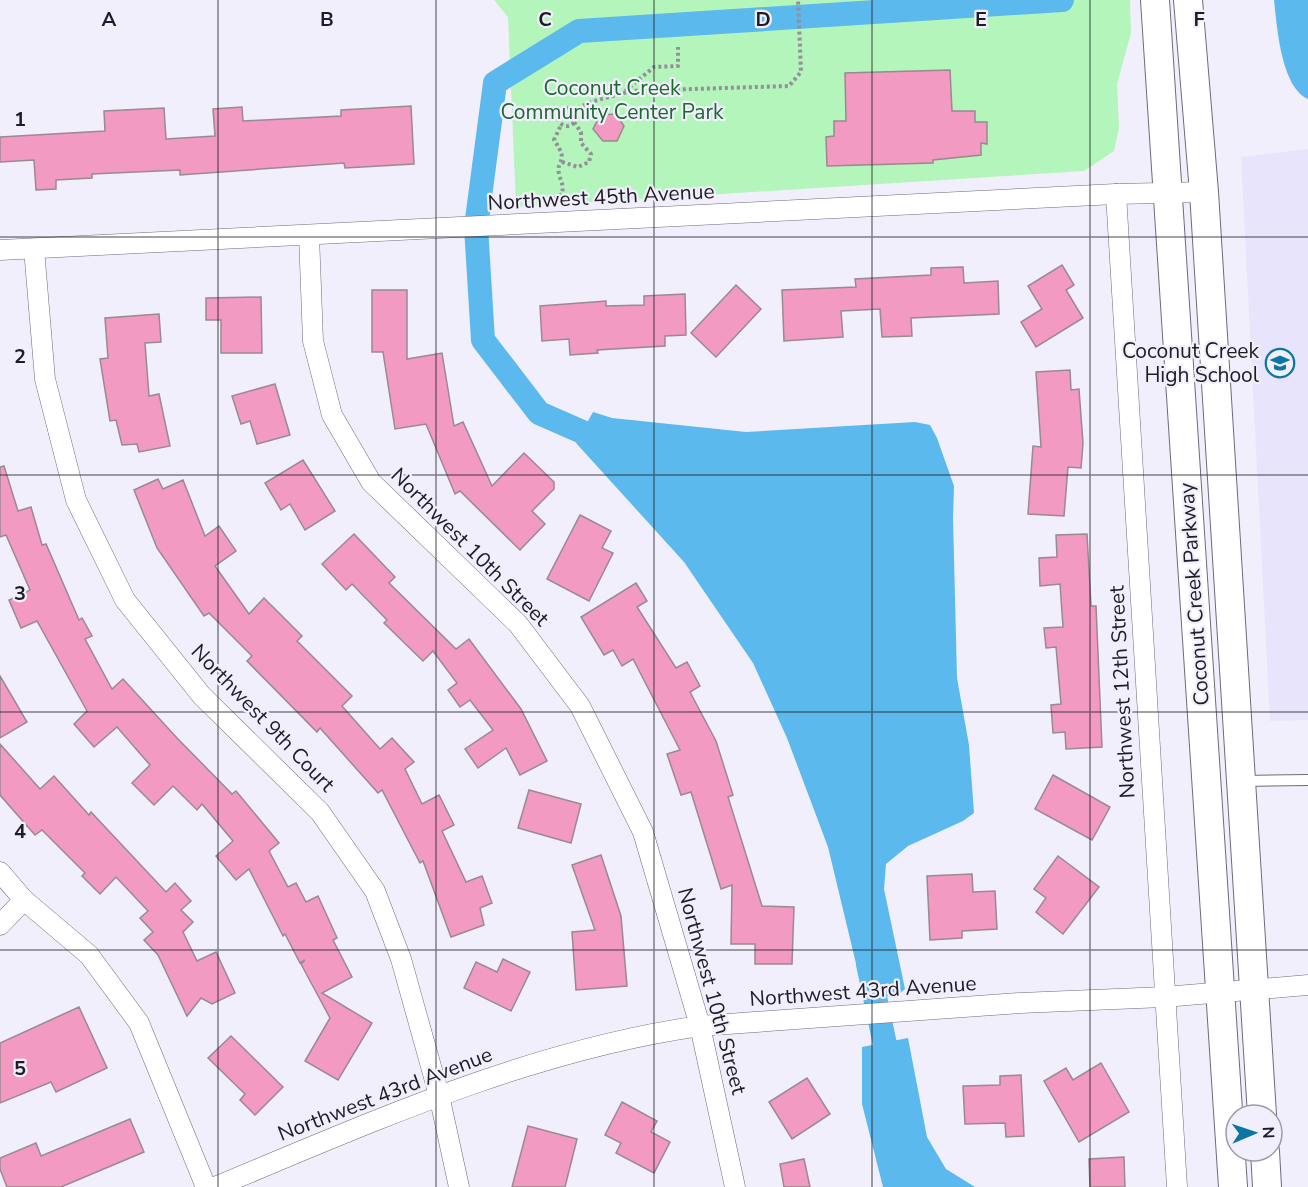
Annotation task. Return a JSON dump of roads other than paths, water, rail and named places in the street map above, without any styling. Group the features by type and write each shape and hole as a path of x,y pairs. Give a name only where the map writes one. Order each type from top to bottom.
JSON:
{"main road":[{"name":"Coconut Creek Parkway","path":"1155,0 1233,1187"},
{"name":"Coconut Creek Parkway","path":"1188,0 1204,192 1262,1103"},
{"path":"1266,1163 1267,1187"}],"street":[{"name":"Northwest 45th Avenue","path":"0,250 1116,194 1204,192"},
{"name":"Northwest 12th Street","path":"1116,194 1164,997 1178,1187"},
{"name":"Northwest 10th Street","path":"309,235 313,341 333,415 371,482 518,624 580,706 643,832 700,1026 735,1187"},
{"name":"Northwest 9th Court","path":"34,249 45,379 76,500 125,600 202,696 320,812 375,891 401,959 439,1095 459,1187"},
{"path":"0,872 24,900 88,955 139,1023 206,1187"},
{"path":"0,925 24,900"},
{"name":"Northwest 43rd Avenue","path":"214,1187 439,1095 565,1054 663,1031 700,1026 1020,1003 1164,997 1308,985"}],"lane":[{"path":"1241,781 1308,780"}],"water":[{"path":"1274,0 1308,0 1308,99 1299,92 1286,69 1279,40"},
{"path":"593,412 612,418 746,432 915,422 930,425 937,438 954,486 957,678 969,745 974,813 963,821 908,846 886,864 884,889 905,989 897,996 864,997 828,847 787,738 753,663 684,562 576,443"},
{"path":"908,1038 927,1137 946,1169 975,1187 883,1187 862,1104 862,1047"}],"waterway":[{"path":"612,445 539,413 483,340 476,227 495,83 579,31 1062,0"},
{"path":"868,964 891,1073"}],"place":[{"name":"Coconut Creek High School","path":"1280,363"}],"park label":[{"name":"Coconut Creek Community Center Park","path":"612,100"}]}
